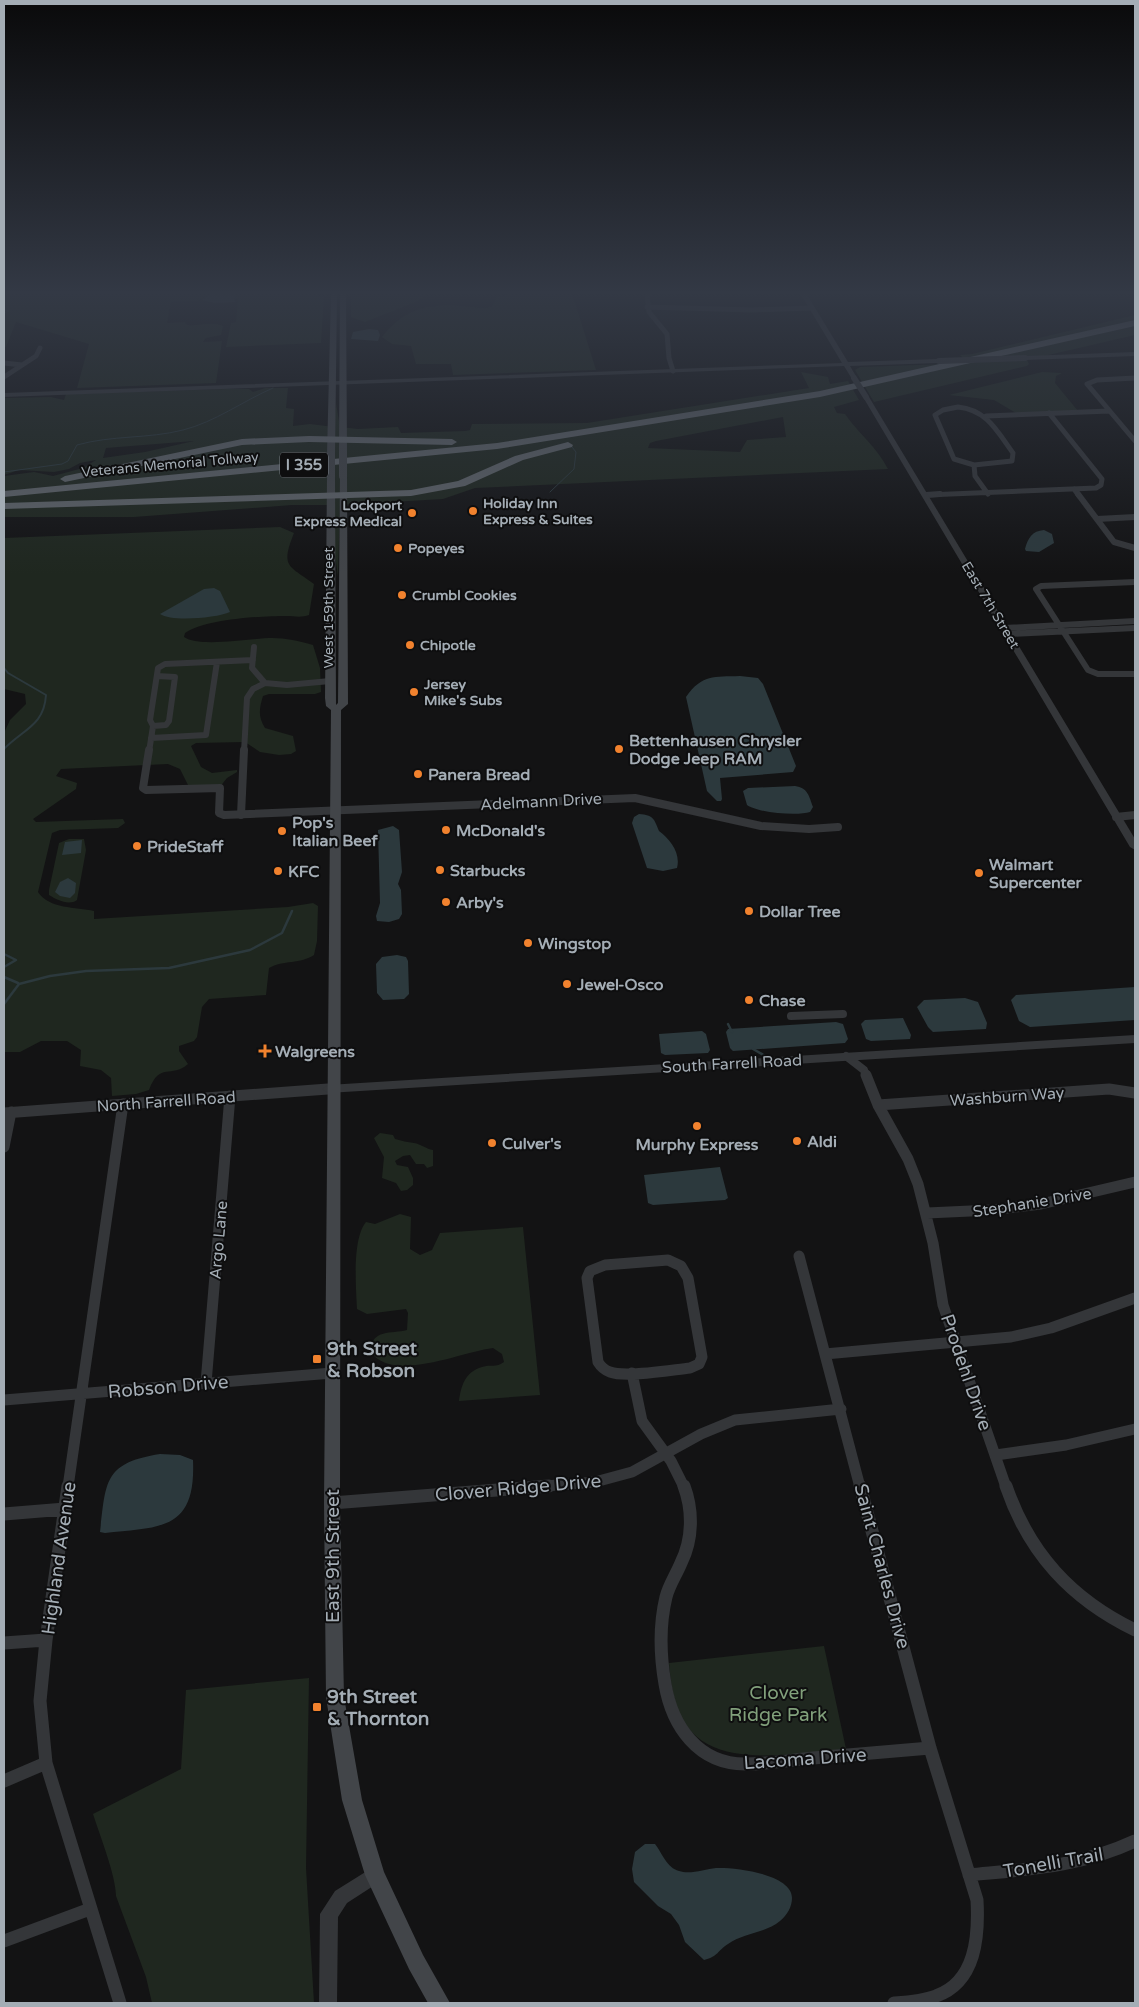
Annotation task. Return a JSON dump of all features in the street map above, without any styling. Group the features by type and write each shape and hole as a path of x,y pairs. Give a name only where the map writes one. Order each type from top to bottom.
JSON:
{"highway":[{"name":"Veterans Memorial Tollway","path":"4,494 497,446 820,394 853,387"},
{"name":"Veterans Memorial Tollway","path":"4,500 372,465 618,435 825,400 884,387"},
{"path":"4,490 242,442 309,439 332,435 362,440 478,441 603,430"},
{"path":"4,506 312,496 330,500 343,500 364,496 445,488 462,484 519,458 553,448 618,435"}],"main road":[{"name":"West 159th Street","path":"336,709 331,706 330,681 330,477 337,387"},
{"name":"West 159th Street","path":"336,709 343,704 343,436 338,387"},
{"name":"West 159th Street","path":"331,1089 336,709"},
{"name":"East 9th Street","path":"331,1089 332,1503 335,1697 352,1800 375,1874 416,1962 440,2003"}],"street":[{"path":"4,395 218,387"},
{"name":"East 7th Street","path":"859,387 925,493 1135,847"},
{"path":"1089,387 1135,441"},
{"path":"963,407 978,409 987,418 1013,453 1014,459 1004,464 971,465 956,461 952,456 935,416 943,410 963,407"},
{"path":"987,418 1109,411"},
{"path":"925,493 985,494 1096,488 1100,485 1102,479 1049,413"},
{"path":"971,465 985,494"},
{"path":"1074,489 1114,542 1135,548"},
{"path":"1097,519 1135,517"},
{"path":"1135,582 1037,587 1036,589 1092,673 1135,674"},
{"path":"1006,631 1135,621"},
{"path":"1061,628 1135,628"},
{"path":"254,647 252,668 265,682"},
{"path":"217,662 206,735 151,738 153,726 150,720 158,668 165,664 253,660"},
{"path":"153,726 166,725 169,721 175,677 157,676"},
{"path":"241,815 247,698 253,689 265,682 287,685 330,681"},
{"name":"Adelmann Drive","path":"151,738 143,788 146,790 220,788 219,813 224,815 635,798 760,826 809,829 838,827"},
{"path":"1116,817 1135,816"},
{"path":"791,1016 844,1014"},
{"name":"South Farrell Road","path":"331,1089 1135,1039"},
{"path":"846,1056 864,1070 865,1064 872,1055"},
{"name":"Prodehl Drive","path":"864,1070 878,1105 908,1159 927,1213 943,1305 1016,1514 1032,1544 1057,1576 1085,1601 1135,1630"},
{"name":"North Farrell Road","path":"7,1113 331,1089"},
{"name":"Washburn Way","path":"878,1105 1109,1089 1135,1093"},
{"name":"Argo Lane","path":"206,1383 230,1096"},
{"name":"Highland Avenue","path":"120,2003 46,1763 40,1700 46,1640 122,1104"},
{"path":"4,1146 7,1113"},
{"name":"Stephanie Drive","path":"927,1213 969,1212 1017,1207 1057,1201 1135,1182"},
{"name":"Saint Charles Drive","path":"799,1256 930,1748 977,1900 979,1926 976,1950 966,1972 947,1992 921,2000 894,2003"},
{"path":"668,1260 678,1263 684,1269 688,1278 702,1357 699,1364 690,1368 632,1373 608,1373 602,1369 598,1362 587,1278 590,1271 605,1264 668,1260"},
{"path":"826,1354 1011,1337 1052,1328 1135,1298"},
{"name":"Robson Drive","path":"4,1400 332,1373"},
{"name":"Lacoma Drive","path":"632,1373 637,1404 643,1422 678,1472 686,1490 690,1510 689,1532 684,1557 668,1588 663,1614 660,1649 669,1710 678,1727 691,1743 716,1758 744,1764 930,1748"},
{"name":"Clover Ridge Drive","path":"332,1503 595,1482 632,1472 701,1434 736,1420 841,1409"},
{"path":"996,1455 1039,1451 1082,1443 1135,1429"},
{"path":"4,1514 65,1509"},
{"path":"4,1643 46,1640"},
{"path":"4,1781 46,1763"},
{"name":"Tonelli Trail","path":"969,1875 1051,1867 1105,1855 1135,1841"},
{"path":"328,2003 329,1914 341,1897 375,1874"},
{"path":"4,1942 90,1909"}],"green space":[{"path":"77,387 114,387 77,388"},
{"path":"808,387 851,387 859,400 834,407 837,413 845,414 879,454 888,469 475,488 443,499 340,505 338,577 334,547 334,505 292,505 134,517 4,517 4,476 34,472 53,476 83,468 96,460 80,463 69,469 54,472 19,470 4,475 4,398 51,397 64,400 66,394 226,389 249,389 253,392 265,388 288,388 286,408 294,409 293,426 310,424 334,427 336,403 340,427 358,429 398,427 401,433 465,431 470,430 472,424 587,423","holes":["783,417 786,437 747,440 740,452 648,448 650,443 656,441","194,441 145,452 103,458 106,448"]},
{"path":"865,387 939,387 874,402"},
{"path":"983,387 1058,387 1078,411 1016,413 994,400 949,395"},
{"path":"280,527 294,533 288,553 289,564 314,584 309,615 219,621 194,628 185,633 184,637 201,642 277,638 313,645 320,668 321,692 315,694 269,694 263,696 261,705 260,716 265,728 293,736 296,751 291,754 279,755 260,752 245,742 196,743 191,746 201,767 212,773 237,770 219,788 190,789 180,769 168,764 61,769 56,776 77,783 76,789 33,819 36,822 123,819 125,823 118,828 60,830 52,833 38,892 49,902 94,911 94,919 288,907 313,903 318,906 317,941 314,955 303,960 269,968 266,995 209,999 202,1007 197,1037 194,1041 179,1046 179,1051 188,1064 182,1068 157,1076 149,1090 136,1094 112,1096 111,1078 101,1070 80,1066 81,1050 67,1041 41,1041 20,1052 4,1052 4,733 10,720 26,704 25,694 4,689 4,538"},
{"path":"69,839 84,839 86,850 77,900 74,902 59,900 49,895 59,843"},
{"path":"380,1133 393,1135 395,1139 433,1150 433,1166 427,1168 424,1164 416,1164 410,1155 403,1156 395,1161 397,1165 408,1167 413,1178 413,1185 407,1190 401,1191 396,1183 382,1178 384,1157 374,1138"},
{"path":"400,1214 411,1217 410,1249 420,1255 432,1250 440,1233 523,1227 540,1395 459,1401 465,1380 472,1372 482,1367 498,1365 504,1362 502,1354 493,1348 410,1366 394,1365 380,1361 370,1351 374,1339 378,1336 407,1330 408,1313 406,1309 367,1314 357,1309 356,1264 359,1240 366,1222 375,1224"},
{"name":"Clover Ridge Park","path":"824,1646 846,1749 797,1754 745,1755 721,1750 700,1739 684,1722 674,1697 669,1663"},
{"path":"309,1678 306,1868 314,2003 152,2003 146,1977 116,1896 111,1867 93,1814 181,1769 186,1690"}],"shaded area":[{"path":"1044,530 1052,534 1054,543 1039,552 1026,551 1029,538 1036,532"},
{"path":"214,588 220,591 230,612 194,618 174,618 160,614 204,589"},
{"path":"740,676 758,678 763,684 796,766 793,772 720,778 722,799 717,801 707,791 686,697 698,684 709,678"},
{"path":"795,786 807,793 813,807 810,812 797,814 778,813 752,808 747,805 743,791 748,788"},
{"path":"639,814 648,815 653,818 659,831 671,842 676,852 677,868 663,871 647,868 632,823 634,817"},
{"path":"393,826 399,830 402,872 398,884 401,890 402,914 399,919 389,922 377,921 376,916 380,903 378,830"},
{"path":"82,840 81,853 62,855 65,842"},
{"path":"68,878 76,883 75,893 70,898 60,896 55,892 60,882"},
{"path":"397,955 406,957 408,961 409,994 404,999 383,1000 377,993 376,964 382,957"},
{"path":"1135,987 1135,1020 1030,1027 1019,1021 1011,1000 1016,995"},
{"path":"965,998 978,1002 987,1023 986,1029 933,1032 928,1027 917,1007 924,1000"},
{"path":"903,1018 911,1035 910,1039 871,1041 866,1039 861,1024 865,1020"},
{"path":"836,1022 843,1024 848,1039 845,1043 733,1051 730,1048 726,1032 728,1029"},
{"path":"702,1031 706,1034 710,1050 708,1053 665,1055 661,1053 659,1034"},
{"path":"720,1167 728,1198 725,1200 653,1205 648,1203 644,1175"},
{"path":"160,1454 180,1455 193,1460 189,1500 182,1512 172,1520 159,1526 125,1531 100,1532 104,1500 111,1477 118,1469 128,1463"},
{"path":"645,1844 655,1844 668,1864 679,1871 693,1872 724,1868 748,1871 773,1878 783,1883 789,1890 792,1898 790,1908 785,1916 774,1925 734,1940 715,1955 704,1960 685,1942 679,1925 671,1914 658,1906 634,1882 632,1869 635,1852"}],"waterway":[{"path":"4,472 62,464 68,461 77,445 183,430 218,417 273,388"},
{"path":"550,492 574,469 576,452 572,447"},
{"path":"4,668 8,673 46,695 41,714 37,720 4,749"},
{"path":"4,1004 19,984 50,976 86,971 169,968 250,950 282,933 292,911"},
{"path":"4,954 16,960 4,967"},
{"path":"4,977 18,983"},
{"path":"728,1024 732,1032"},
{"path":"753,1049 767,1057"}],"place":[{"name":"Holiday Inn Express & Suites","path":"473,511"},
{"name":"Lockport Express Medical","path":"412,513"},
{"name":"Popeyes","path":"398,548"},
{"name":"Crumbl Cookies","path":"402,595"},
{"name":"Chipotle","path":"410,645"},
{"name":"Jersey Mike's Subs","path":"414,692"},
{"name":"Bettenhausen Chrysler Dodge Jeep RAM","path":"619,749"},
{"name":"Panera Bread","path":"418,774"},
{"name":"McDonald's","path":"446,830"},
{"name":"Pop's Italian Beef","path":"282,831"},
{"name":"PrideStaff","path":"137,846"},
{"name":"Starbucks","path":"440,870"},
{"name":"KFC","path":"278,871"},
{"name":"Walmart Supercenter","path":"979,873"},
{"name":"Arby's","path":"446,902"},
{"name":"Dollar Tree","path":"749,911"},
{"name":"Wingstop","path":"528,943"},
{"name":"Jewel-Osco","path":"567,984"},
{"name":"Chase","path":"749,1000"},
{"name":"Walgreens","path":"265,1051"},
{"name":"Murphy Express","path":"697,1126"},
{"name":"Aldi","path":"797,1141"},
{"name":"Culver's","path":"492,1143"},
{"name":"9th Street & Robson","path":"317,1359"},
{"name":"9th Street & Thornton","path":"317,1707"}]}
